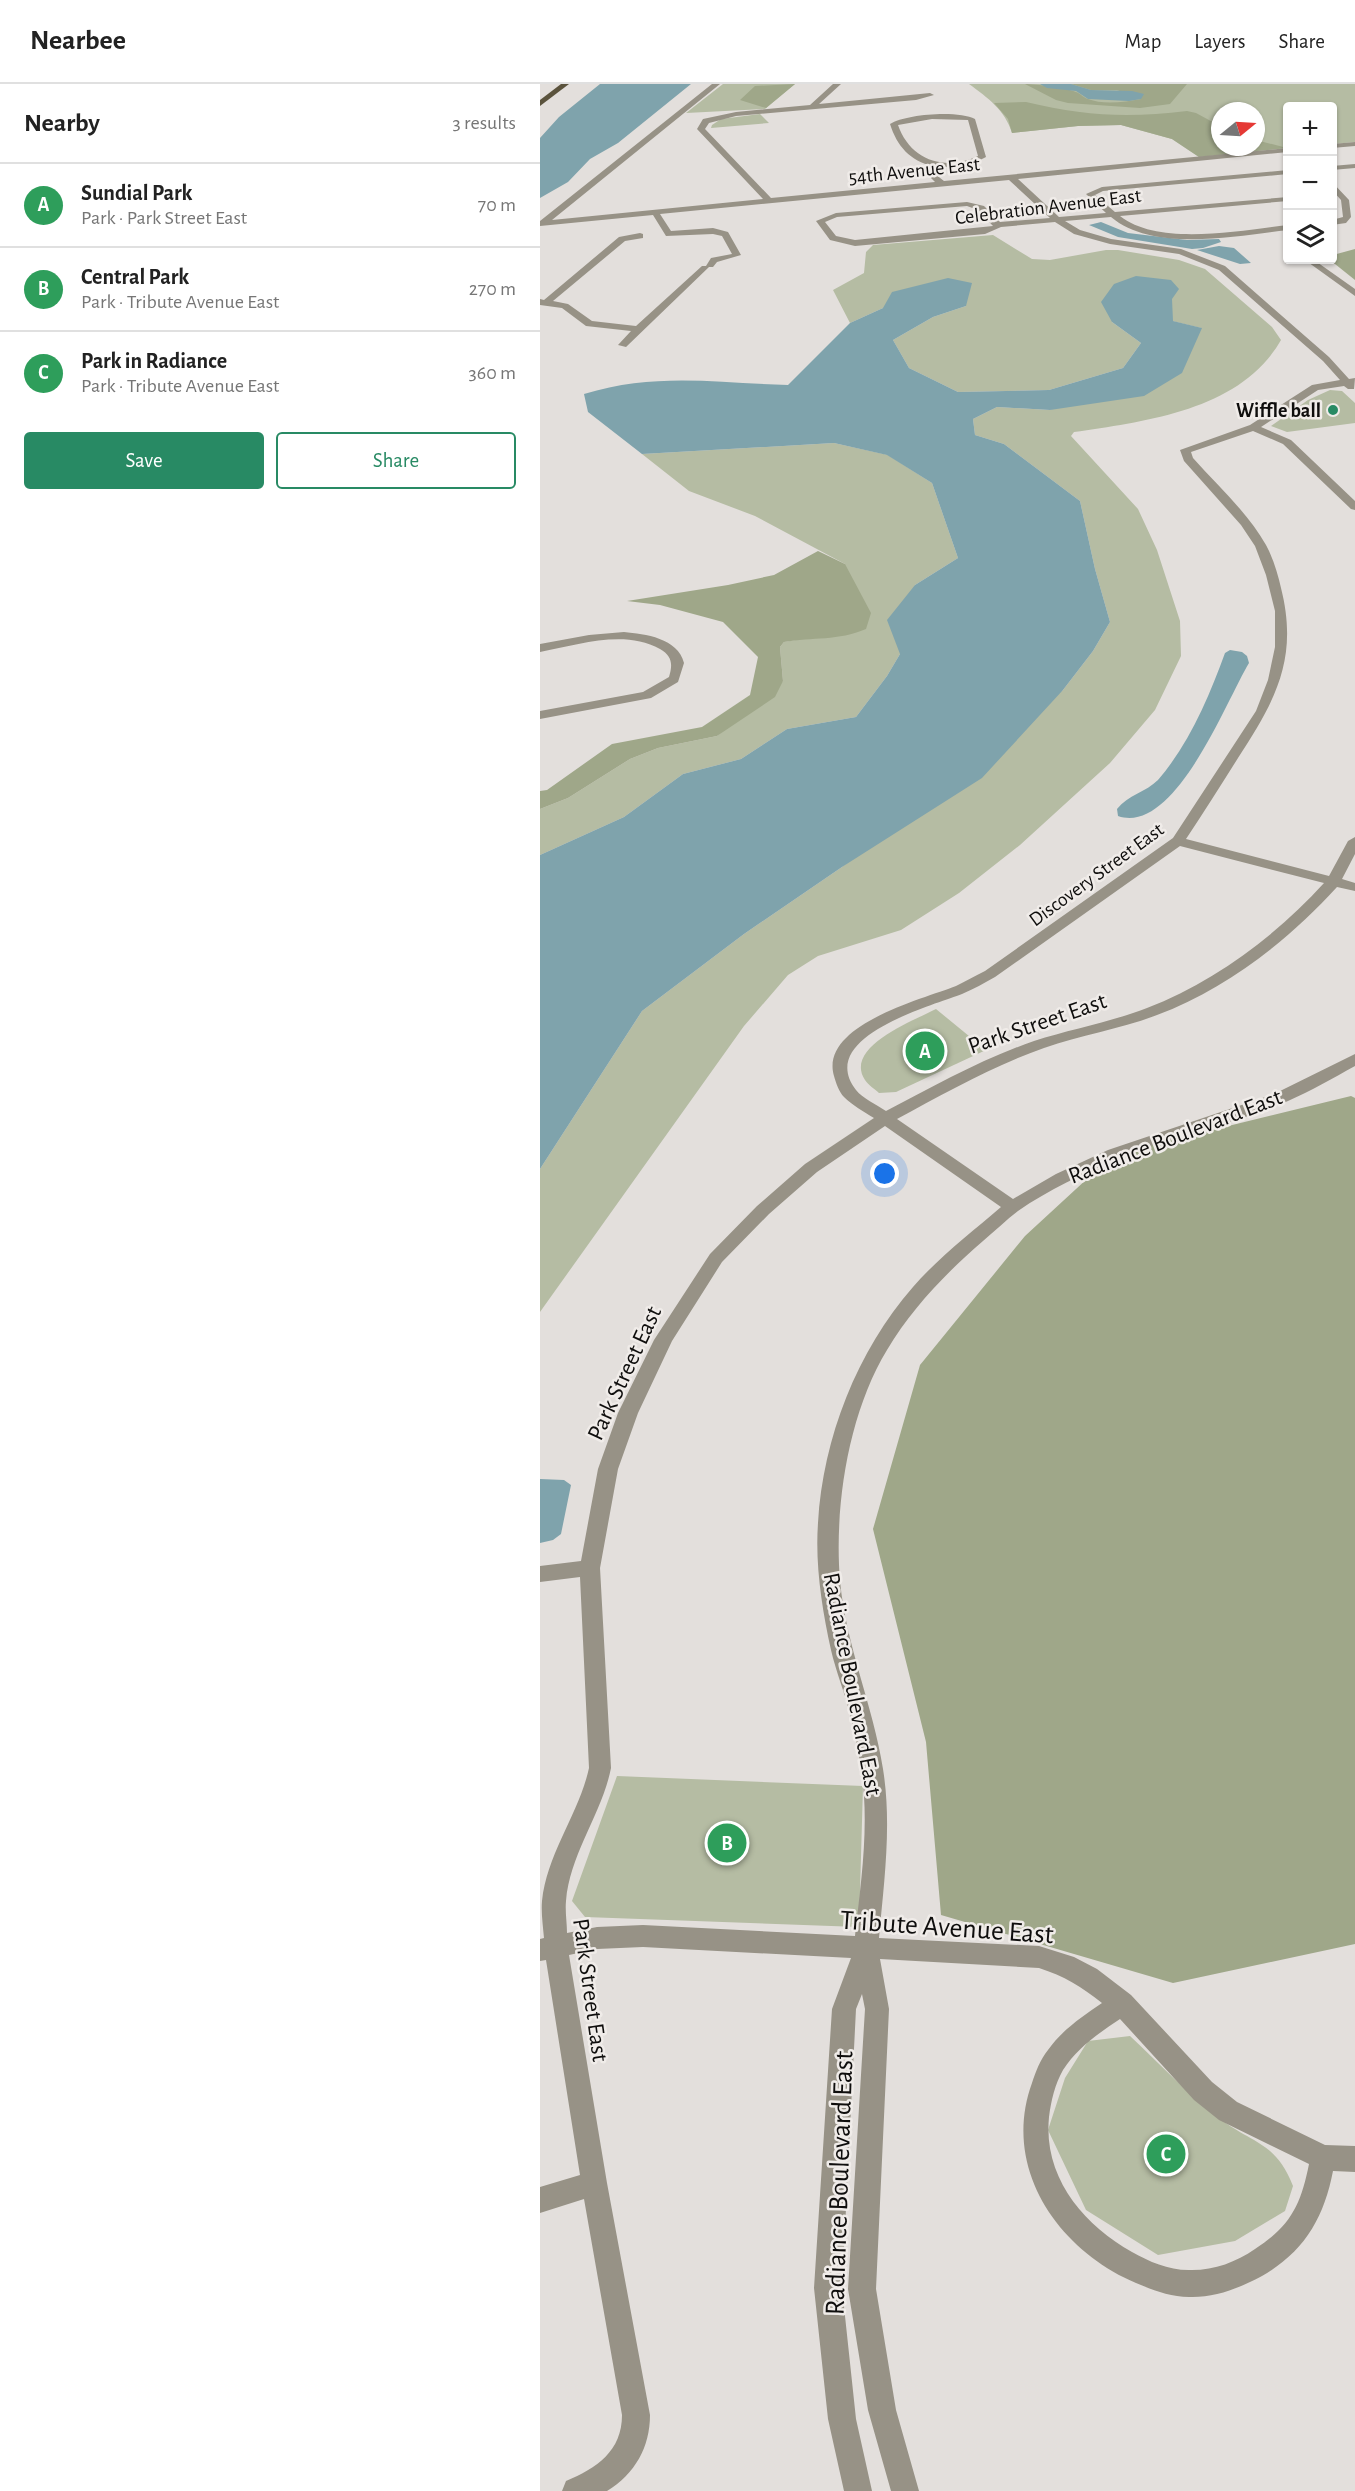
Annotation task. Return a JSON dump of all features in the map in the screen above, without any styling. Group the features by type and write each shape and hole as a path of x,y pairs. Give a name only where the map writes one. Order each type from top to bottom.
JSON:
{"main road":[{"path":"540,104 565,84"}],"street":[{"path":"542,224 716,84"},
{"path":"812,107 837,84"},
{"path":"769,201 701,129 703,124 711,119 736,114 916,98 930,94"},
{"path":"964,117 972,120 982,157 968,164 938,165 921,162 914,158 894,126 896,123 964,117"},
{"path":"1337,146 1355,144"},
{"name":"54th Avenue East","path":"542,224 769,201 865,202 942,184 1283,150"},
{"path":"938,165 931,174 942,184"},
{"path":"1337,168 1355,166"},
{"path":"1283,172 1092,191 1091,195 1124,223 1167,235 1199,235 1283,228"},
{"path":"1011,177 1057,220 1090,237 1181,252 1222,268 1350,381 1355,390"},
{"path":"1337,195 1345,200 1347,217 1337,222"},
{"name":"Celebration Avenue East","path":"865,202 824,218 821,223 833,238 847,243 985,231 999,225 1283,199"},
{"path":"865,202 971,204 981,208 999,225"},
{"path":"655,212 669,234"},
{"path":"1268,230 1278,237"},
{"path":"623,345 714,260 740,259 725,234 721,232 655,235"},
{"path":"544,302 622,239 640,236"},
{"path":"1315,264 1355,293"},
{"path":"544,302 565,306 589,324 638,329"},
{"path":"1254,427 1315,387 1350,381"},
{"path":"1254,427 1287,442 1355,507"},
{"name":"Discovery Street East","path":"884,1119 850,1094 840,1069 845,1049 864,1031 897,1014 964,988 990,974 1178,841 1262,711 1274,680 1281,647 1281,610 1272,574 1261,546 1245,523 1188,459 1185,450 1254,427"},
{"path":"540,648 626,636 658,643 674,653 677,659 677,672 674,679 658,690 632,699 540,715"},
{"path":"1178,841 1355,887"},
{"name":"Park Street East","path":"576,2491 604,2477 622,2458 634,2439 636,2415 548,1948 554,1900 566,1855 597,1783 600,1768 590,1568 608,1469 628,1413 663,1340 716,1258 763,1210 811,1168 884,1119 980,1069 1038,1046 1151,1012 1190,995 1248,959 1307,910 1333,882 1355,841"},
{"name":"Radiance Boulevard East","path":"858,2491 842,2419 828,2288 844,2009 866,1950 875,1855 875,1797 862,1717 842,1651 830,1582 828,1523 837,1464 853,1404 876,1352 920,1291 952,1258 1012,1206 1062,1178 1114,1154 1280,1098 1355,1059"},
{"path":"884,1119 1012,1206"},
{"path":"540,1574 590,1568"},
{"name":"Tribute Avenue East","path":"548,1948 597,1938 643,1936 866,1950 1039,1957 1065,1965 1088,1977 1122,2003 1203,2091 1227,2111 1323,2158 1355,2158"},
{"name":"Radiance Boulevard East","path":"866,1950 877,2009 862,2289 882,2410 905,2491"},
{"path":"1122,2003 1074,2038 1050,2069 1036,2108 1035,2138 1051,2193 1062,2211 1088,2240 1120,2261 1154,2277 1189,2284 1218,2281 1251,2269 1275,2252 1296,2232 1309,2212 1323,2158"},
{"path":"540,2200 594,2183"}],"green space":[{"path":"723,84 795,84 765,109 686,113"},
{"path":"795,84 766,108 740,100 755,86"},
{"path":"969,84 1355,84 1355,142 1337,144 1337,102 1283,102 1283,148 1265,150 1265,102 1211,102 1211,156 1199,157 1172,139 1121,125 1078,126 1012,133 1005,118 989,100"},
{"path":"1025,84 1066,89 1094,101 1121,102 1141,99 1117,90 1091,90 1071,84 1187,84 1170,104 1140,108 1068,103 1056,100"},
{"path":"1026,102 1087,113 1125,115 1187,111 1196,113 1211,121 1211,156 1199,157 1172,139 1121,125 1078,126 1012,133 1008,119 994,103"},
{"path":"760,114 769,123 711,128 721,119"},
{"path":"1265,142 1283,147 1265,150"},
{"path":"993,235 1032,259 1050,260 1118,250 1179,260 1205,269 1272,327 1281,340 1264,364 1242,382 1217,397 1161,417 1074,432 1071,436 1138,509 1157,550 1180,621 1181,656 1155,710 1110,763 1020,845 959,893 901,930 818,956 788,975 744,1026 540,1312 540,1169 642,1011 744,934 842,867 1063,690 1093,651 1110,622 1095,569 1080,501 1004,444 975,435 973,419 997,407 1050,410 1201,328 1172,321 1172,299 1112,322 1141,343 1123,368 1049,390 958,392 909,368 893,340 933,317 966,306 883,308 850,323 833,290 864,273 866,252 873,245"},
{"path":"1355,249 1355,280 1335,264 1337,264 1337,254"},
{"path":"1330,390 1342,391 1355,403 1355,423 1287,432 1271,426 1308,400"},
{"path":"834,443 888,455 932,483 958,558 915,585 900,654 887,676 856,717 787,729 741,759 683,774 624,817 540,855 540,809 568,798 630,759 658,748 717,736 783,681 780,647 784,642 807,638 845,564 755,516 689,491 642,454"},
{"path":"818,551 845,564 871,613 866,629 835,637 784,642 780,647 783,681 775,697 717,736 658,748 630,759 568,798 540,809 540,791 547,790 612,744 702,727 750,695 758,657 723,622 660,605 627,601 728,585 774,575"},
{"path":"936,1009 986,1050 896,1092 879,1093 865,1080 861,1068 864,1057 884,1036"},
{"path":"1351,1096 1355,1098 1355,1944 1173,1983 941,1915 926,1742 873,1529 920,1365 1025,1236 1114,1154"},
{"path":"617,1776 863,1786 859,1927 585,1917 572,1901"},
{"path":"1130,2036 1207,2108 1230,2126 1261,2144 1278,2160 1293,2186 1285,2211 1235,2241 1158,2255 1086,2210 1048,2130 1065,2078 1088,2041"}],"water":[{"path":"600,84 691,84 618,143 590,159 568,182 540,198 540,138 559,117"},
{"path":"1040,84 1071,84 1091,90 1132,91 1144,94 1141,99 1129,101 1088,99 1076,91 1047,88"},
{"path":"1101,222 1128,233 1187,240 1219,239 1221,242 1192,249 1118,237 1089,225"},
{"path":"1219,246 1234,248 1251,263 1240,264 1197,250"},
{"path":"1136,276 1171,280 1179,289 1172,299 1173,321 1202,328 1182,373 1144,396 1050,410 997,407 973,419 975,435 1004,444 1080,501 1095,569 1110,622 1093,651 1063,690 982,778 842,867 744,934 642,1011 540,1169 540,855 624,817 683,774 741,759 787,729 856,717 887,676 900,654 887,620 915,585 958,558 932,483 887,455 834,443 642,454 588,412 584,394 610,387 661,381 788,385 850,323 883,308 892,292 948,278 972,283 966,306 933,317 893,340 909,368 958,392 1049,390 1123,368 1141,343 1112,322 1101,302 1114,284"},
{"path":"1230,650 1242,652 1247,656 1249,663 1197,760 1179,786 1159,806 1139,817 1118,816 1117,809 1121,804 1148,788 1169,766 1189,736 1225,653"},
{"path":"540,1479 564,1480 571,1485 561,1534 553,1540 540,1543"}],"place":[{"name":"Wiffle ball","path":"1333,410"},
{"name":"Sundial Park","path":"925,1051"},
{"name":"Central Park","path":"727,1843"},
{"name":"Park in Radiance","path":"1166,2154"}]}
